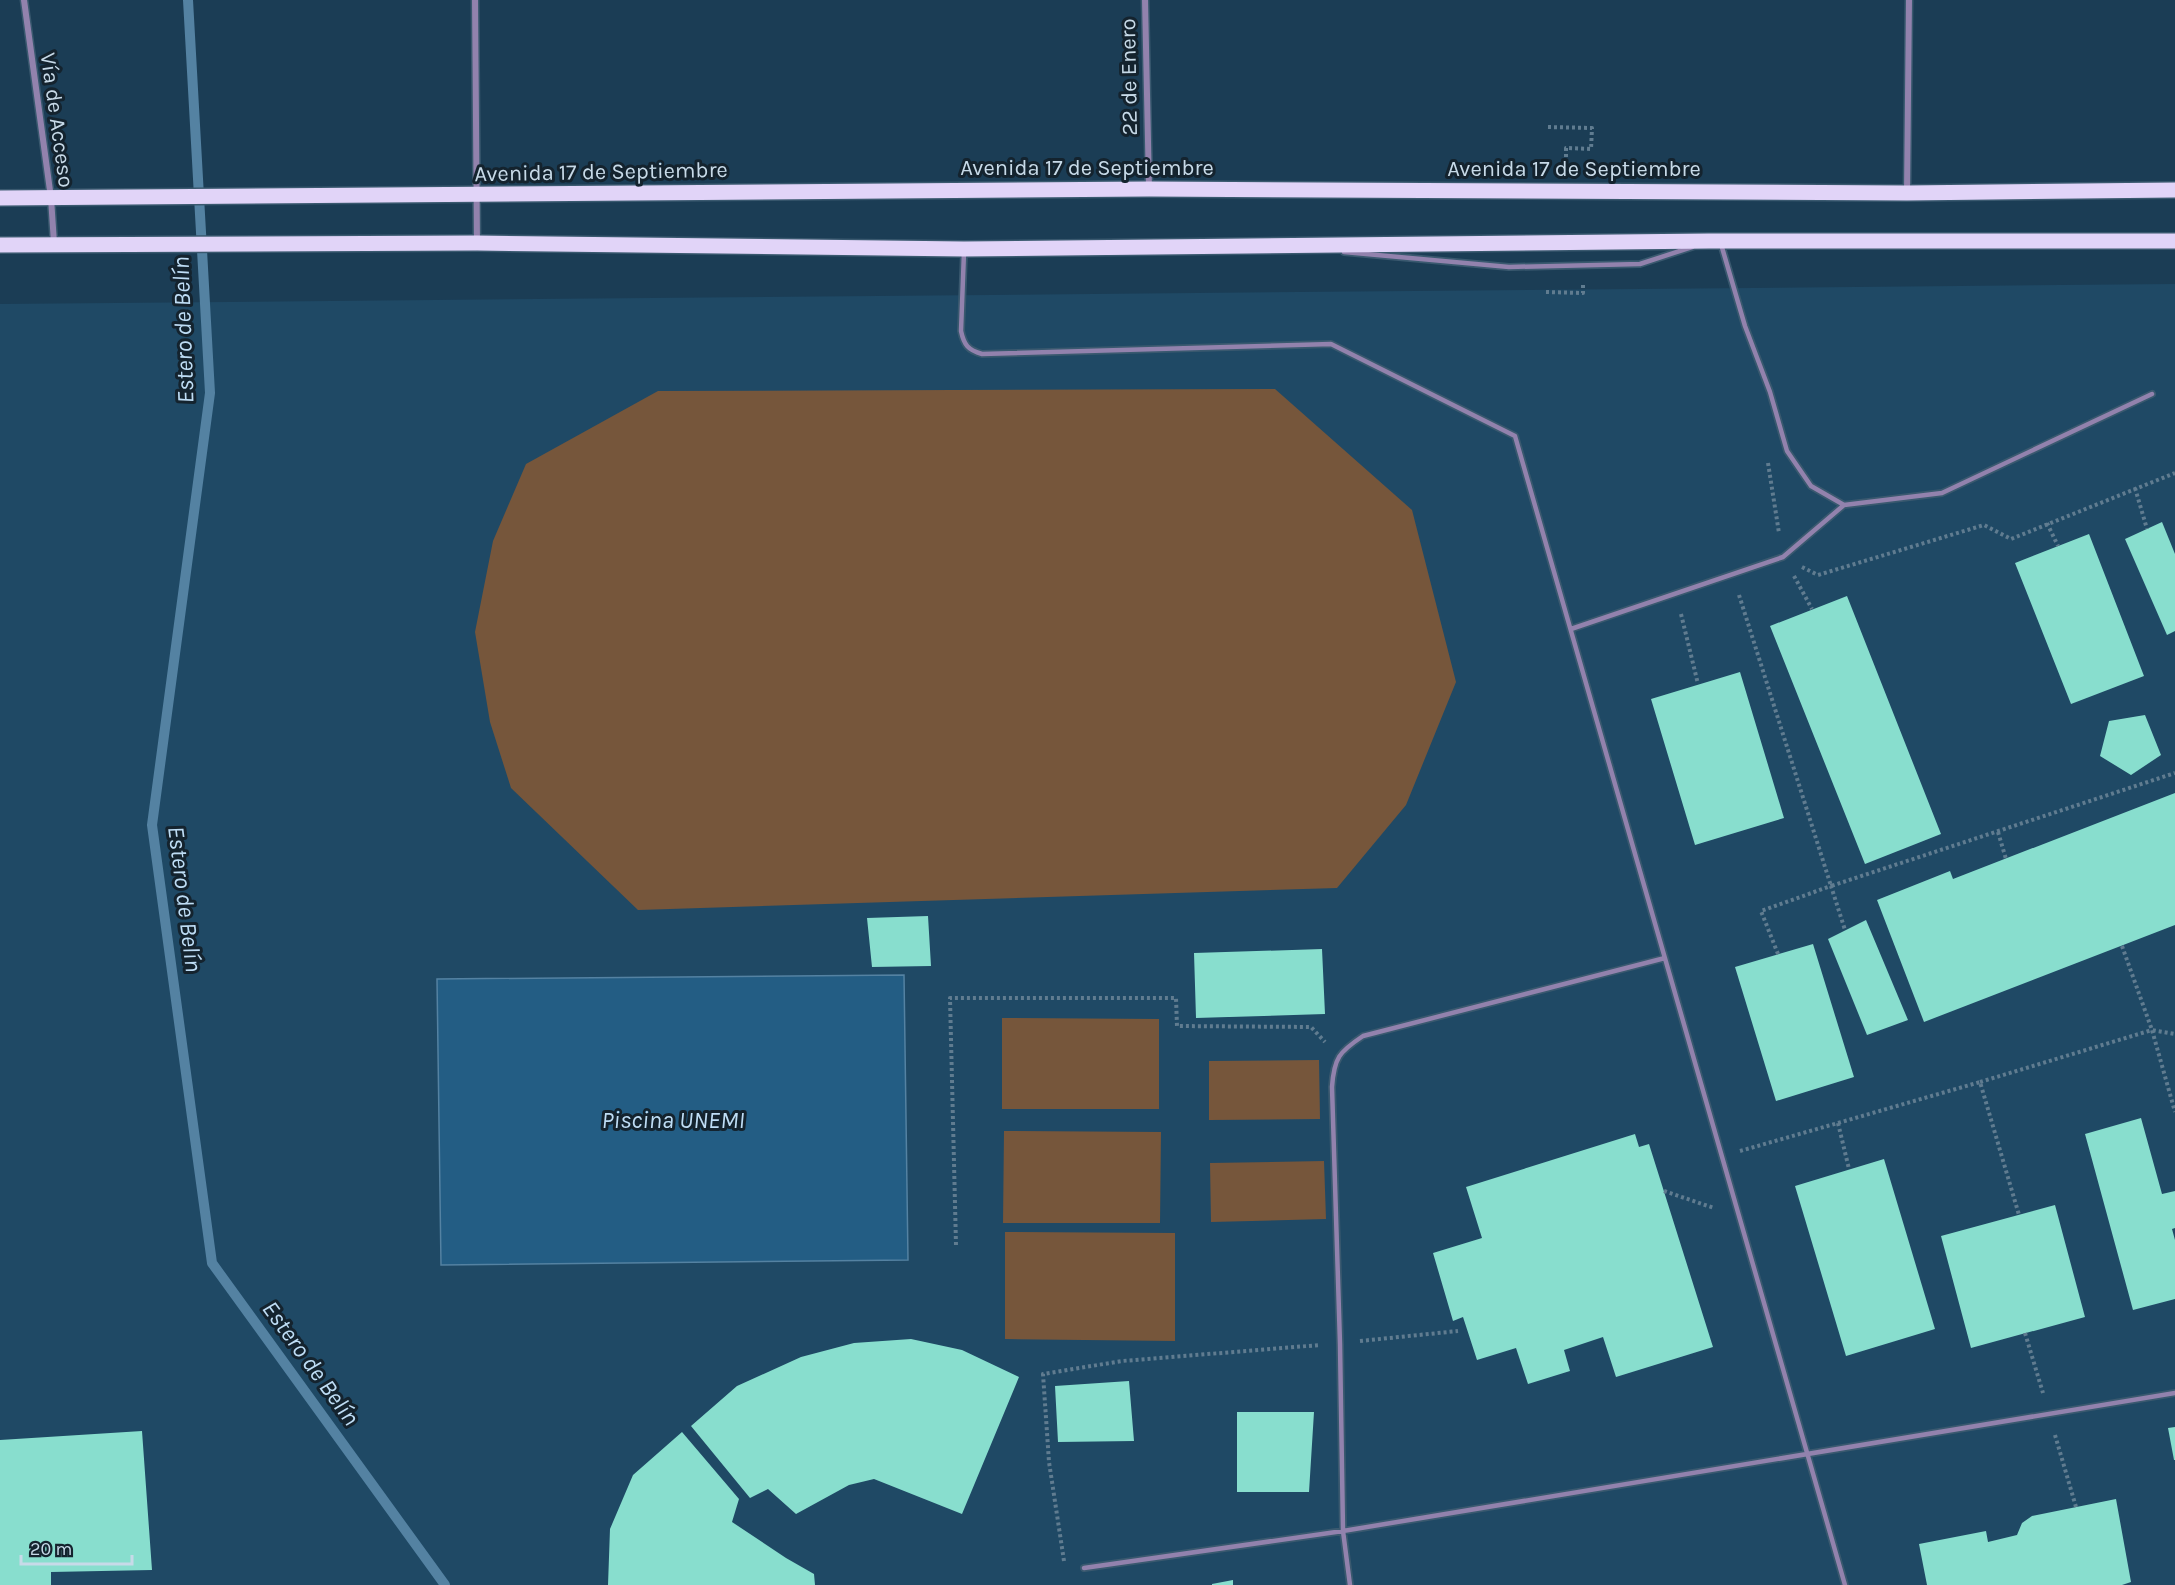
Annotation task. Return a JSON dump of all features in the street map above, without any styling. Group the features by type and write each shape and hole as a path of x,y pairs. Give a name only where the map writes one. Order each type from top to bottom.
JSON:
{"main road":[{"name":"Avenida 17 de Septiembre","path":"0,198 1149,189 1907,193 2175,190"},
{"path":"0,245 477,243 964,249 1714,241 2175,241"}],"street":[{"name":"Vía de Acceso","path":"24,0 51,198 54,245"},
{"path":"476,0 475,195 477,243"},
{"name":"22 de Enero","path":"1145,0 1149,189"},
{"path":"1907,193 1909,0"}],"lane":[{"path":"1278,246 1509,267 1640,264 1714,241 1770,392 1787,451 1811,486 1844,505"},
{"path":"964,249 961,330 963,341 970,350 982,354 1332,344 1515,436 1845,1585"},
{"path":"1571,629 1783,557 1844,505 1942,493 2152,394"},
{"path":"1350,1585 1343,1531 1332,1087 1337,1056 1347,1046 1363,1036 1665,958"},
{"path":"1083,1568 1343,1531 2175,1393"}],"path":[{"path":"1548,127 1592,128 1591,149 1566,148"},
{"path":"1783,557 1818,575 1984,525 2011,539 2175,473"},
{"path":"2135,488 2147,529"},
{"path":"2047,523 2058,546"},
{"path":"1783,557 1812,609"},
{"path":"1733,574 1845,930"},
{"path":"1676,593 1698,684"},
{"path":"1778,954 1761,911 2175,773"},
{"path":"1998,832 2007,859"},
{"path":"2122,946 2152,1030 2175,1112"},
{"path":"956,1245 950,998 1176,998 1177,1026 1311,1027 1337,1056"},
{"path":"1722,1156 2152,1030 2175,1034"},
{"path":"1980,1082 2019,1215"},
{"path":"1838,1123 1849,1169"},
{"path":"1664,1191 1740,1217"},
{"path":"1064,1562 1049,1462 1043,1374 1122,1361 1340,1344 1458,1331"}],"shaded area":[{"path":"2175,284 2175,1585 0,1585 0,304"},
{"path":"1275,389 1412,510 1456,682 1406,805 1337,888 638,910 511,788 490,722 475,632 493,541 526,464 658,391"},
{"path":"1002,1018 1159,1019 1159,1109 1002,1109"},
{"path":"1319,1060 1320,1119 1209,1120 1209,1061"},
{"path":"1004,1131 1161,1132 1160,1223 1003,1223"},
{"path":"1324,1161 1326,1219 1211,1222 1210,1163"},
{"path":"1005,1232 1175,1233 1175,1341 1005,1339"}],"water":[{"name":"Piscina UNEMI","path":"904,975 908,1260 441,1265 437,979"}],"building":[{"path":"2162,522 2175,554 2175,631 2167,635 2125,539"},
{"path":"2089,534 2144,676 2071,704 2015,563"},
{"path":"1847,596 1941,834 1865,864 1770,626"},
{"path":"1740,672 1784,818 1695,845 1651,699"},
{"path":"2145,715 2161,755 2131,775 2100,756 2109,721"},
{"path":"2175,793 2175,925 1924,1022 1877,900 1950,871 1953,879"},
{"path":"928,916 931,966 872,967 867,918"},
{"path":"1866,920 1908,1020 1867,1035 1828,939"},
{"path":"1813,944 1854,1077 1776,1101 1735,967"},
{"path":"1322,949 1325,1014 1196,1018 1194,953"},
{"path":"2141,1118 2162,1194 2175,1191 2175,1228 2172,1229 2175,1240 2175,1299 2133,1310 2085,1134"},
{"path":"1635,1134 1639,1147 1649,1144 1713,1347 1616,1377 1603,1337 1564,1350 1570,1371 1528,1384 1516,1348 1477,1360 1463,1317 1453,1321 1433,1253 1482,1238 1466,1187"},
{"path":"1884,1159 1935,1329 1846,1356 1795,1186"},
{"path":"2055,1205 2085,1317 1971,1348 1941,1236"},
{"path":"911,1339 962,1350 1019,1377 962,1514 874,1479 849,1485 796,1514 768,1489 750,1498 691,1426 737,1386 801,1357 854,1343"},
{"path":"1129,1381 1134,1441 1058,1442 1055,1386"},
{"path":"1237,1412 1314,1412 1309,1492 1237,1492"},
{"path":"2175,1427 2175,1460 2174,1460 2168,1428"},
{"path":"142,1431 152,1570 51,1572 51,1585 0,1585 0,1440"},
{"path":"682,1432 739,1499 732,1522 814,1574 815,1585 608,1585 610,1529 633,1475"},
{"path":"2116,1499 2131,1582 2122,1585 1927,1585 1919,1544 1986,1531 1988,1542 2017,1535 2022,1523 2032,1516"},
{"path":"1233,1580 1233,1585 1212,1585 1212,1584"}],"waterway":[{"name":"Estero de Belín","path":"188,0 210,393 152,825 212,1263 445,1585"}]}
